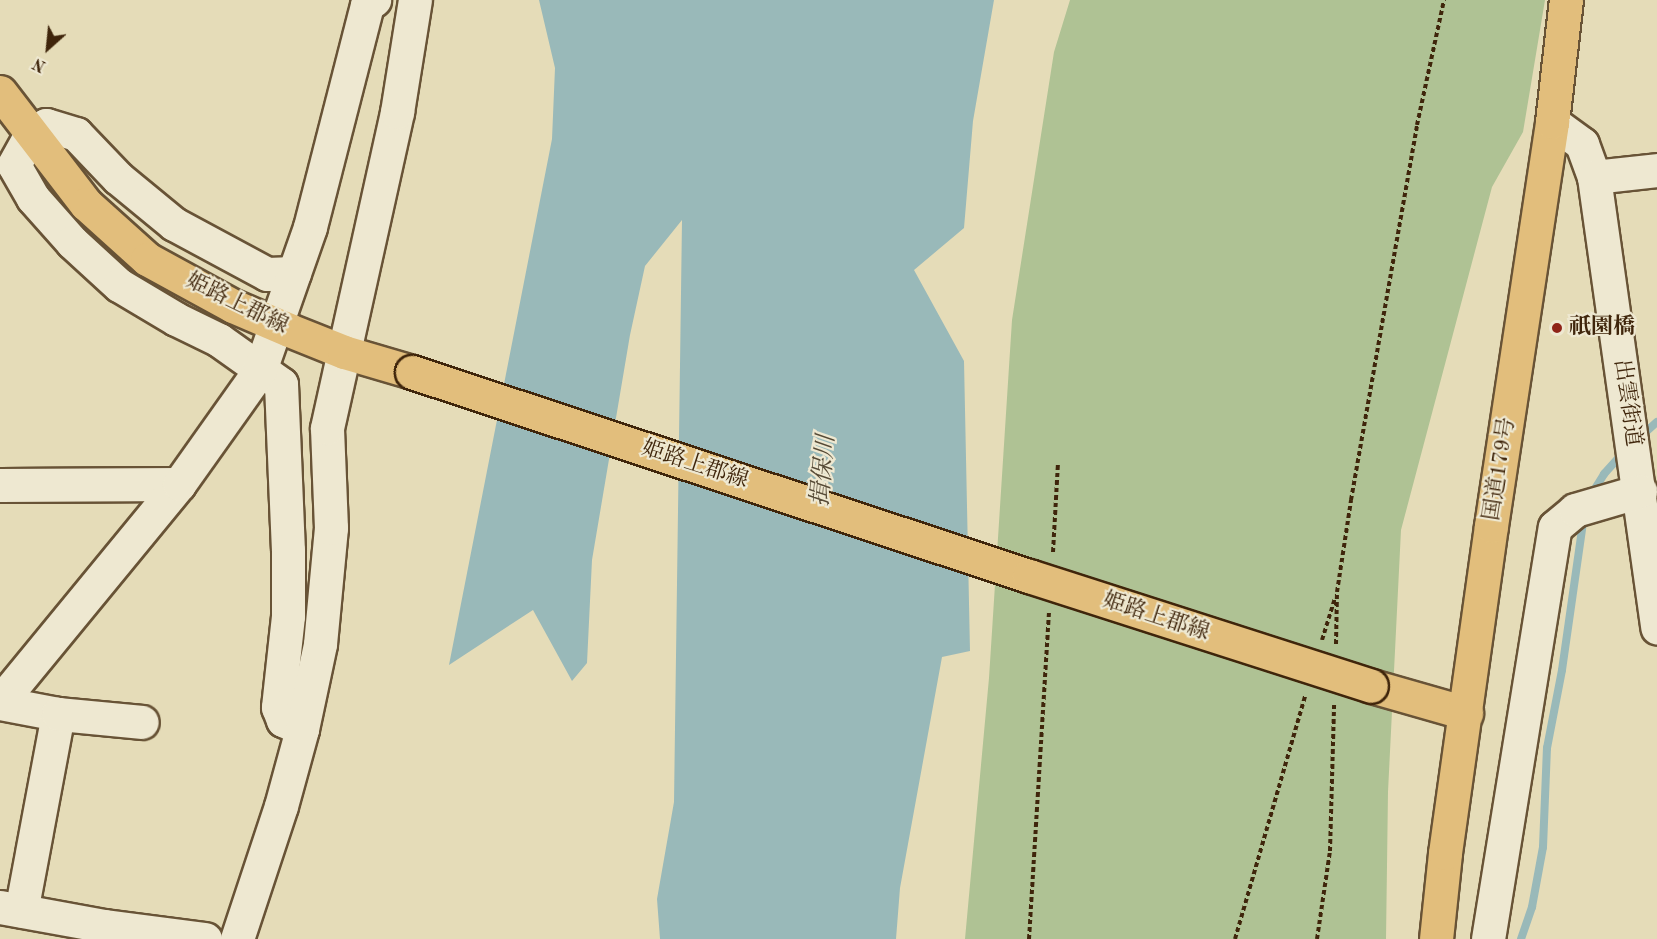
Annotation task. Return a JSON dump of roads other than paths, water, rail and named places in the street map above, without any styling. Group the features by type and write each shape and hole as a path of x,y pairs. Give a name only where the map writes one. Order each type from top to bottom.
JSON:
{"main road":[{"name":"国道179号","path":"1436,939 1466,713 1552,122 1566,0"},
{"name":"姫路上郡線","path":"0,92 86,204 147,259 233,306 344,352 412,372 1006,569 1371,686 1466,713"}],"street":[{"path":"142,722 58,714 0,702 179,484 260,370 310,227 367,5 374,0"},
{"path":"237,939 281,806 302,729 320,644 331,528 327,428 396,111 415,0"},
{"name":"出雲街道","path":"1552,122 1582,144 1594,177 1640,491 1657,628"},
{"path":"294,273 267,274 174,224 118,178 76,134 46,125 31,134 14,165 33,198 72,242 119,285 176,319 219,340 281,384 288,550 288,616 278,707 283,720 302,729"},
{"path":"1594,177 1657,170"},
{"path":"0,485 179,484"},
{"path":"1488,939 1555,527 1587,506 1640,491"},
{"path":"58,714 10,909 55,928 204,939"}],"water":[{"name":"揖保川","path":"539,0 994,0 973,121 964,228 914,270 964,361 970,651 942,657 900,888 896,939 660,939 657,899 674,802 682,220 645,266 630,335 592,560 587,663 572,681 533,610 449,665 552,139 555,68"}],"waterway":[{"path":"1639,438 1657,422"},
{"path":"1591,495 1604,474 1623,453"},
{"path":"1521,939 1532,907 1543,847 1547,748 1562,670 1584,515"}],"place":[{"name":"祇園橋","path":"1557,328"}]}
